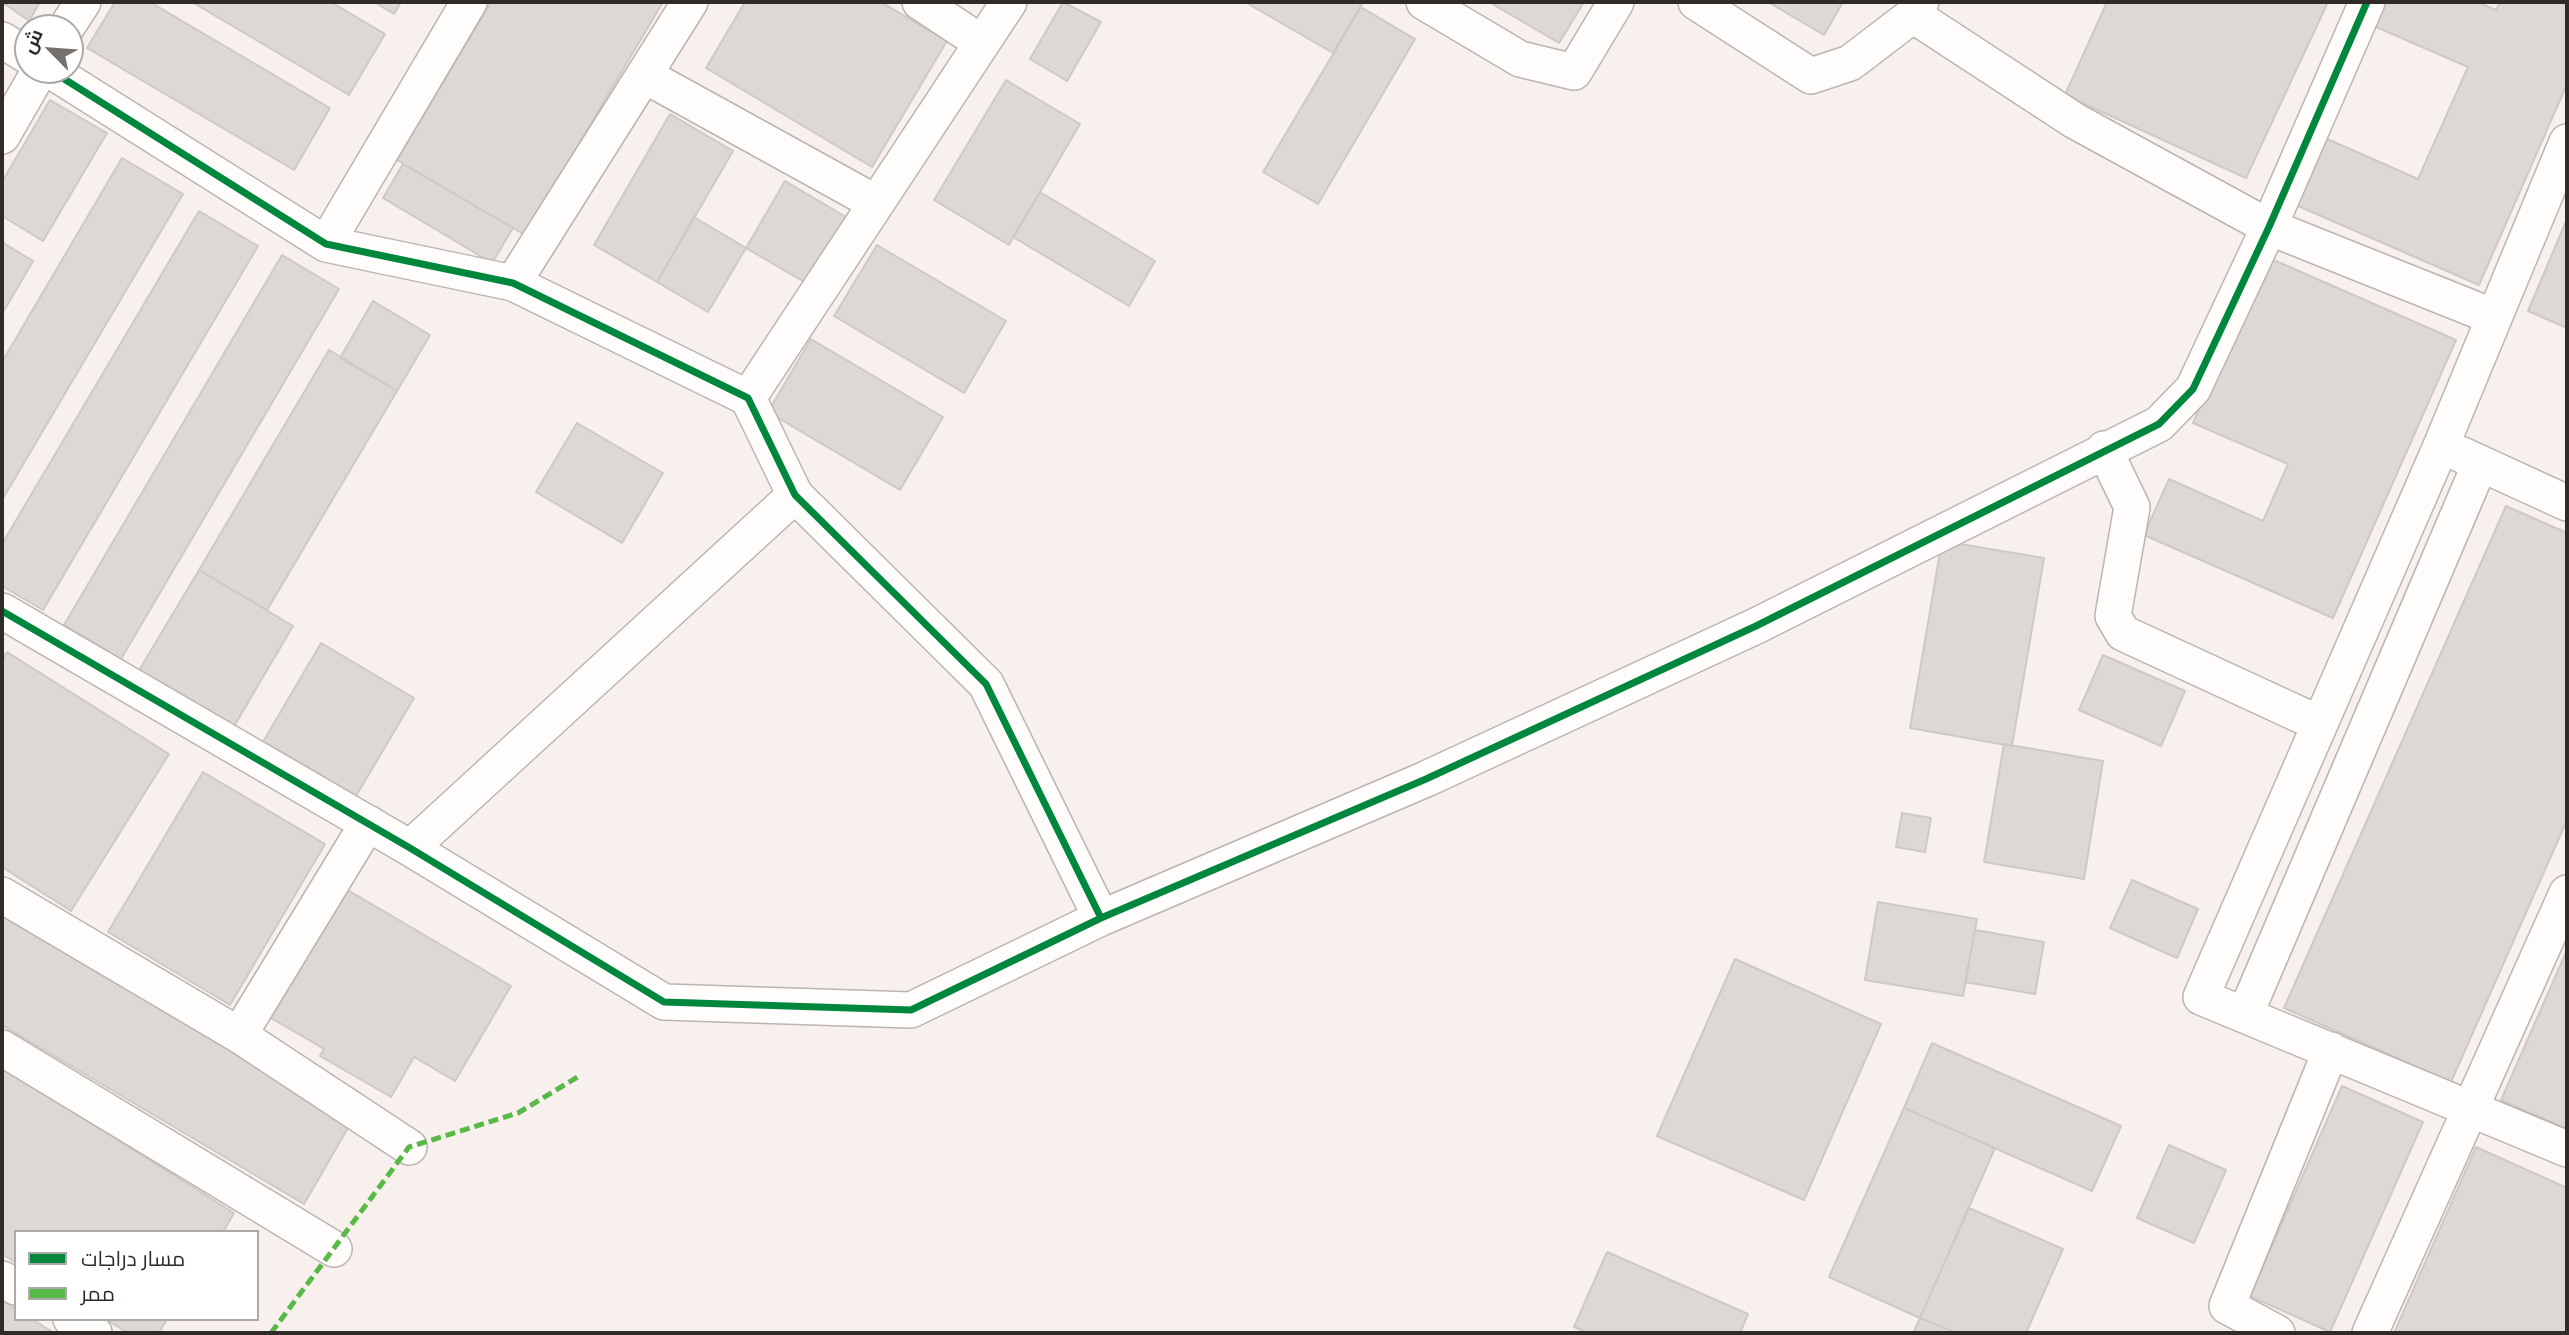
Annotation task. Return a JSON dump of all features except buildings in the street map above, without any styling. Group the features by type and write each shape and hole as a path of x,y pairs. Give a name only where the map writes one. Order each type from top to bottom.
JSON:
{"street":[{"path":"326,244 469,2"},
{"path":"513,283 690,2"},
{"path":"920,2 982,43"},
{"path":"748,398 1009,2"},
{"path":"1424,2 1520,59 1574,72 1616,2"},
{"path":"1696,2 1811,76 1850,64 1917,9 2076,121 2269,227 2494,317"},
{"path":"2,611 368,823 664,1002 911,1010 1101,918 1426,779 1756,626 2104,449 2159,424 2193,388 2269,227 2367,2"},
{"path":"644,75 876,204"},
{"path":"2,136 32,84"},
{"path":"72,84 326,244 513,283 748,398 795,495 986,684 1101,918"},
{"path":"2567,142 2441,446 2201,997 2472,1107 2567,1149"},
{"path":"2441,446 2567,503"},
{"path":"2104,449 2132,507 2113,615 2123,632 2320,724"},
{"path":"2245,1015 2480,464"},
{"path":"410,848 795,495"},
{"path":"239,1035 368,823"},
{"path":"2370,1333 2567,894"},
{"path":"2,895 239,1035 409,1147"},
{"path":"2,1048 334,1249"},
{"path":"2277,1333 2227,1306 2330,1050"},
{"path":"74,1321 94,1333"}],"marked path":[{"path":"271,1333 409,1147 518,1113 581,1075"}],"cycle path":[{"path":"2,611 410,848 664,1002 911,1010 1101,918 1426,779 1756,626 2159,424 2193,389 2269,227 2367,2"},
{"path":"72,84 326,244 513,283 748,398 795,495 986,684 1101,918"}]}
